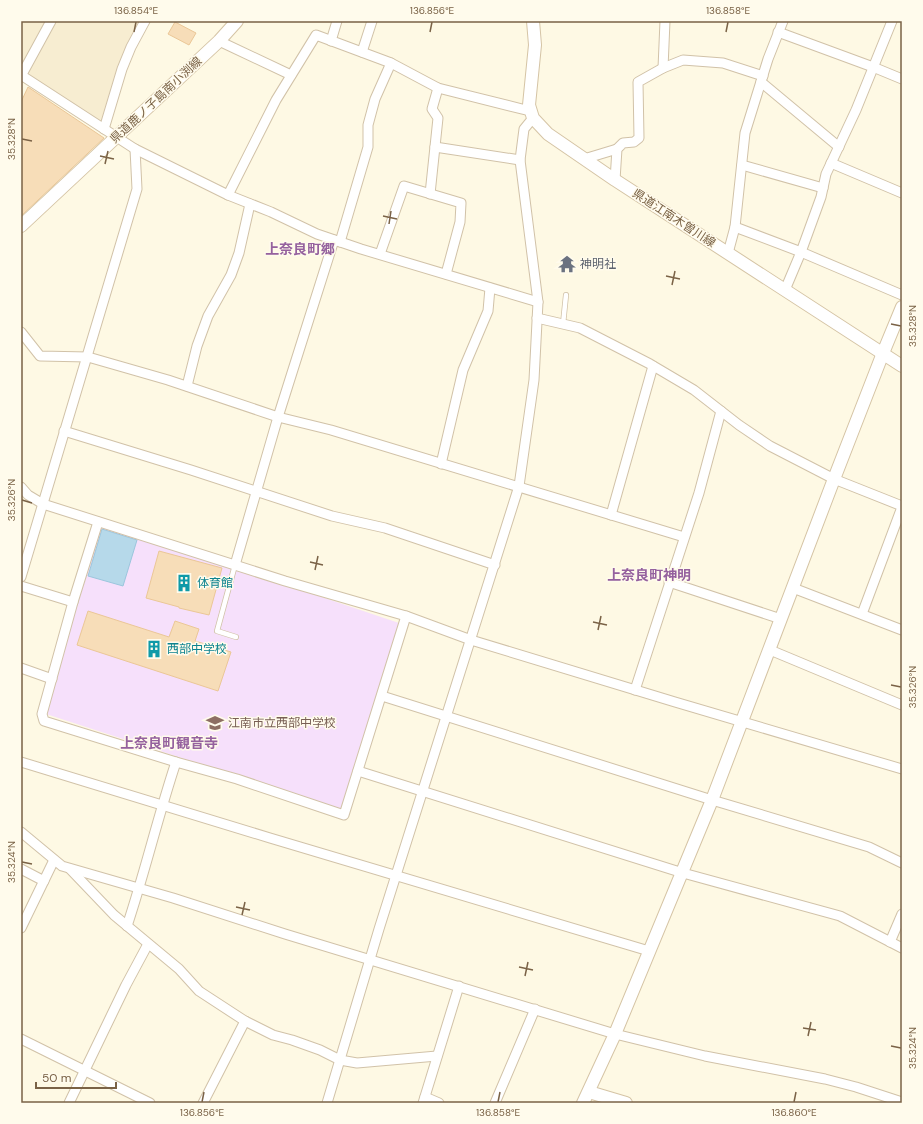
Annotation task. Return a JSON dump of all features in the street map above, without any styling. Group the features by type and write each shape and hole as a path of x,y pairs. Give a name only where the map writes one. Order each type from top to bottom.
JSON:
{"street":[{"path":"51,21 21,76 116,138 228,195 271,212 317,234 538,302"},
{"path":"104,129 122,69 131,47 145,21"},
{"path":"331,41 336,21"},
{"path":"362,52 372,21"},
{"path":"327,1103 370,960 519,486 534,380 538,302 520,160 524,129 532,115 529,100 535,45 533,21"},
{"path":"663,68 665,21"},
{"path":"728,253 735,227 745,133 762,79 783,21"},
{"path":"785,290 801,252 821,197 826,174 839,147 892,21"},
{"name":"県道鹿ノ子島南小渕線","path":"21,226 219,41 232,23"},
{"path":"778,32 902,79"},
{"path":"228,195 276,100 316,35 391,63 438,88 532,115"},
{"path":"219,41 291,75"},
{"path":"584,159 617,149 623,143 634,142 639,138 638,82 663,68 683,60 723,63 762,79 839,147"},
{"path":"235,565 278,416 368,147 368,124 373,106 391,63"},
{"path":"430,194 438,118 432,109 438,88"},
{"name":"県道江南木曽川線","path":"532,115 548,134 584,159 902,366"},
{"path":"435,147 520,160"},
{"path":"21,577 137,189 136,149"},
{"path":"615,180 617,149"},
{"path":"832,163 902,193"},
{"path":"742,165 823,188"},
{"path":"380,254 404,186 461,203 460,222 446,274"},
{"path":"187,386 197,346 208,316 231,275 239,253 250,204"},
{"path":"735,227 801,252 902,294"},
{"path":"441,464 463,370 488,311 490,288"},
{"path":"583,1103 615,1034 683,873 743,723 834,479 882,354 902,307"},
{"path":"537,318 580,328 653,366 694,390 770,446 834,479 902,507 862,614"},
{"path":"21,334 40,356 88,357 187,386 278,416 331,430 519,486 684,537"},
{"path":"611,515 653,366"},
{"path":"635,690 699,492 721,411"},
{"path":"64,431 332,516 385,528 495,565"},
{"path":"21,487 28,495 43,504 98,522 406,616 471,640 743,723 902,769"},
{"path":"98,522 73,602 42,714 44,721 176,762 237,779 344,815 406,616"},
{"path":"669,582 781,619"},
{"path":"21,586 73,602"},
{"path":"793,588 902,630"},
{"path":"770,650 902,705"},
{"path":"21,668 52,679"},
{"path":"382,696 712,800 869,847 902,863"},
{"path":"21,762 649,951"},
{"path":"127,926 176,762"},
{"path":"358,771 683,873 840,916 902,948"},
{"path":"21,832 62,866 615,1034 705,1056 825,1079 856,1087 902,1102"},
{"path":"21,928 54,860"},
{"path":"69,868 114,915 179,969 199,990 245,1021 273,1035 320,1050 340,1060 357,1063 438,1056"},
{"path":"21,869 44,881"},
{"path":"890,942 902,914"},
{"path":"69,1103 126,985 148,944"},
{"path":"439,1103 424,1100 459,986"},
{"path":"495,1103 535,1009"},
{"path":"203,1103 245,1021"},
{"path":"21,1039 150,1103"},
{"path":"589,1092 626,1103"}],"lane":[{"path":"563,324 566,295"},
{"path":"235,565 217,631 236,637"}],"shaded area":[{"path":"21,21 142,21 104,129 21,76"},
{"path":"98,522 399,623 342,810 46,714"}],"water":[{"path":"102,529 137,540 123,586 88,576"}],"building":[{"path":"175,22 196,33 189,45 168,34"},
{"path":"28,87 104,138 21,216 21,102"},
{"name":"体育館","path":"159,551 222,568 209,615 146,598"},
{"name":"西部中学校","path":"88,611 169,637 175,621 199,629 195,641 231,652 218,691 77,645"}],"place":[{"name":"神明社","path":"567,264"},
{"name":"体育館","path":"184,583"},
{"name":"西部中学校","path":"154,649"},
{"name":"江南市立西部中学校","path":"215,723"}],"district":[{"name":"上奈良町郷","path":"300,249"},
{"name":"上奈良町神明","path":"649,575"},
{"name":"上奈良町観音寺","path":"169,743"}]}
